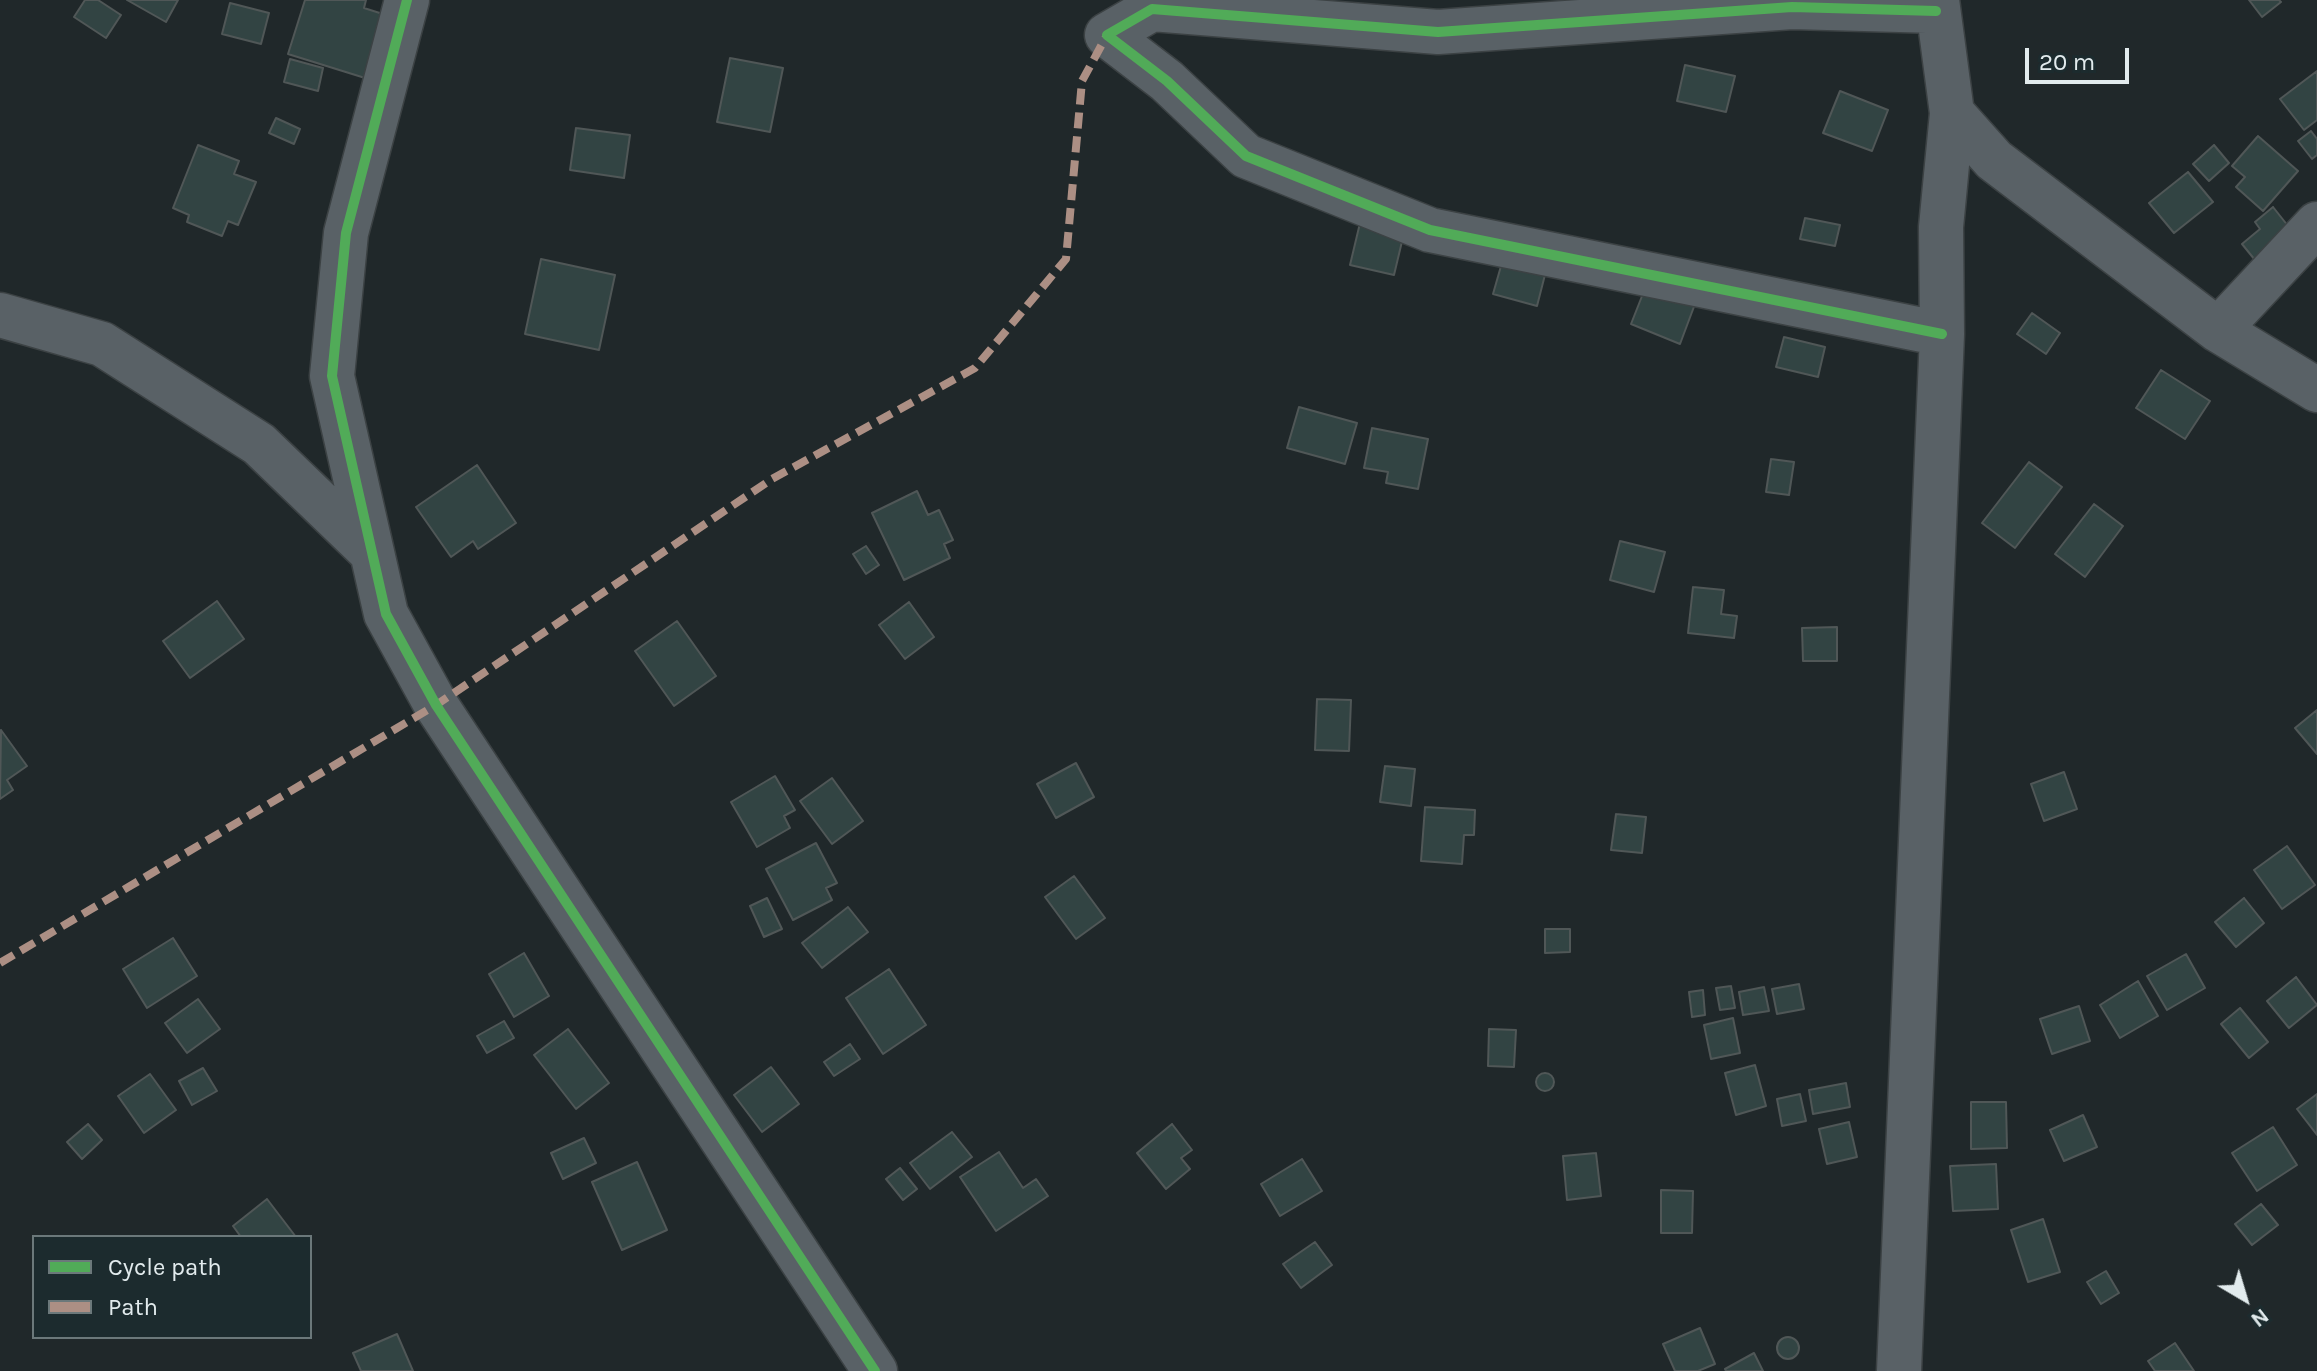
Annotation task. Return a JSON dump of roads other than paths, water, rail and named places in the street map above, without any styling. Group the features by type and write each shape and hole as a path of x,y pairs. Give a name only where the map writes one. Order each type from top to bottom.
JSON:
{"street":[{"path":"407,0 346,233 332,376 369,550 386,614 436,705 875,1371"},
{"path":"1899,1371 1942,334 1941,227 1952,113 1937,5 1792,7 1438,32 1152,9 1107,35 1167,81 1246,156 1430,230 1942,334"},
{"path":"1952,113 1994,160 2218,330 2317,390"},
{"path":"2218,330 2317,224"},
{"path":"0,315 102,344 129,360 259,444 369,550"}]}
